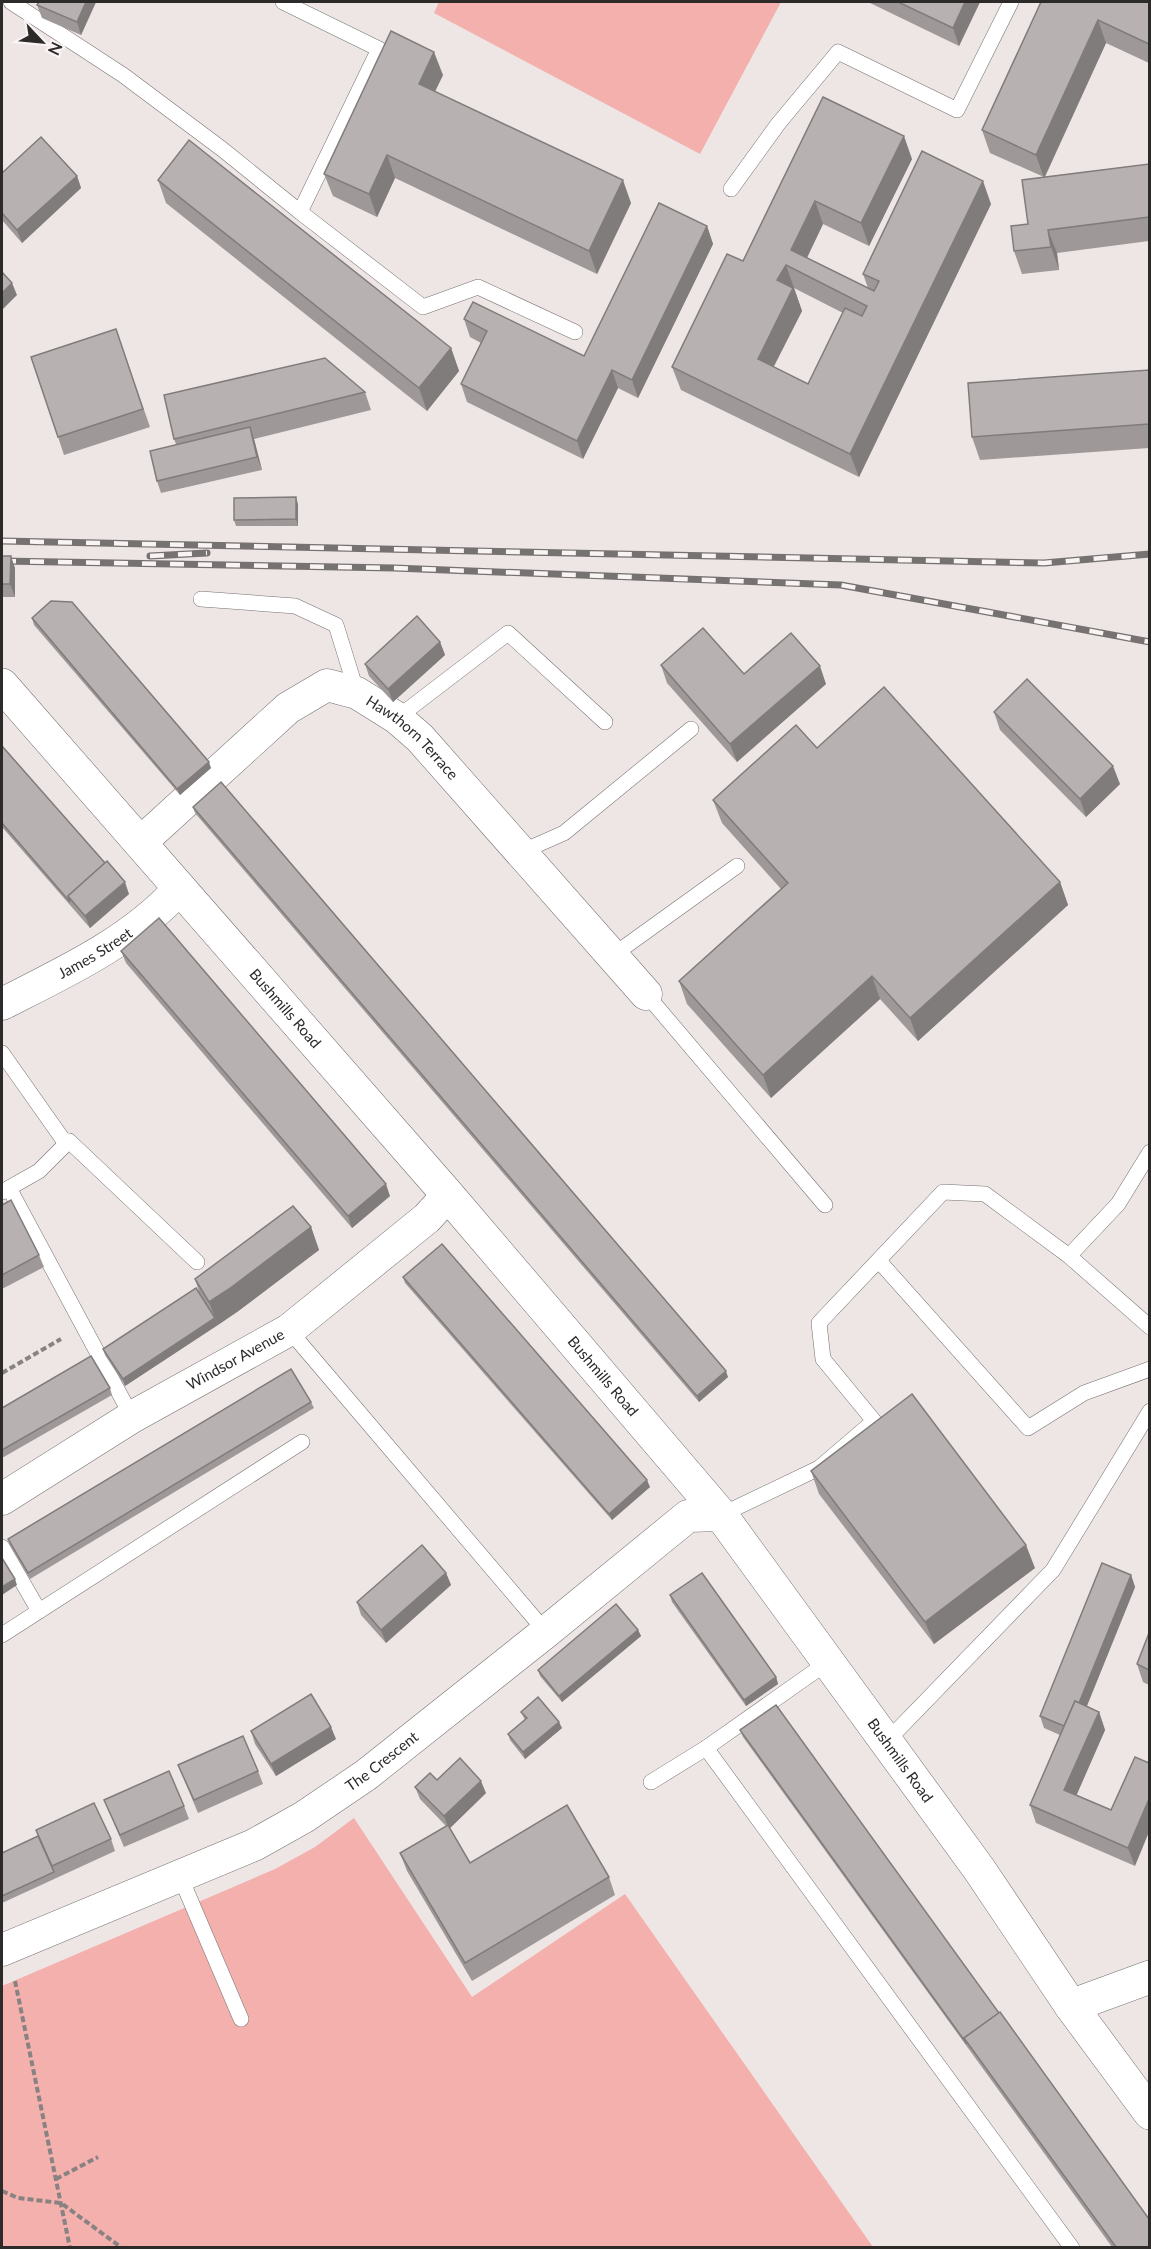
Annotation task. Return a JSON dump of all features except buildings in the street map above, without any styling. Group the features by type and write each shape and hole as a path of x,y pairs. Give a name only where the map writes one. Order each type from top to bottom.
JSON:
{"main road":[{"name":"Bushmills Road","path":"2,685 448,1195 721,1515 979,1869 1071,2006 1149,2113"},
{"path":"1071,2006 1149,1977"}],"street":[{"name":"Hawthorn Terrace","path":"140,843 288,708 327,685 357,693 397,718 420,738 646,994"},
{"name":"James Street","path":"2,1004 91,958 143,924 163,908 180,888"},
{"name":"Windsor Avenue","path":"2,1499 132,1417 289,1330 427,1218 448,1195"},
{"name":"The Crescent","path":"5,1949 254,1845 304,1817 366,1775 688,1516 721,1515"}],"lane":[{"path":"11,2 123,75 222,149 423,308 478,287 575,332"},
{"path":"283,2 379,49 300,212"},
{"path":"731,189 778,124 838,52 957,110 1011,2"},
{"path":"201,599 295,606 336,625 357,693"},
{"path":"397,718 507,633 604,722"},
{"path":"521,852 564,833 692,729"},
{"path":"612,956 737,866"},
{"path":"646,994 825,1205"},
{"path":"2,1053 64,1141 69,1141 197,1262"},
{"path":"69,1141 39,1171 5,1190 132,1417"},
{"path":"1070,1256 1118,1204 1149,1152"},
{"path":"721,1515 819,1468 874,1421 823,1359 819,1323 943,1192 985,1194 1070,1256 1149,1328"},
{"path":"879,1261 1028,1428 1084,1393 1149,1369"},
{"path":"289,1330 546,1632"},
{"path":"886,1742 1053,1570 1149,1411"},
{"path":"2,1635 302,1442"},
{"path":"2,1547 39,1611"},
{"path":"651,1782 706,1748 828,1662"},
{"path":"706,1748 1072,2247"},
{"path":"180,1876 241,2019"}],"path":[{"path":"2,1372 83,1326"},
{"path":"5,1949 70,2247"},
{"path":"56,2179 98,2157"},
{"path":"2,2191 18,2198 61,2202 122,2247"}],"shaded area":[{"path":"439,2 781,2 700,154 434,13"},
{"path":"354,1818 472,1997 625,1894 873,2247 2,2247 2,1986 275,1869 315,1847"}],"railway":[{"path":"2,541 1044,563 1150,554"},
{"path":"150,556 207,553"},
{"path":"2,561 394,568 841,585 1150,642"}]}
